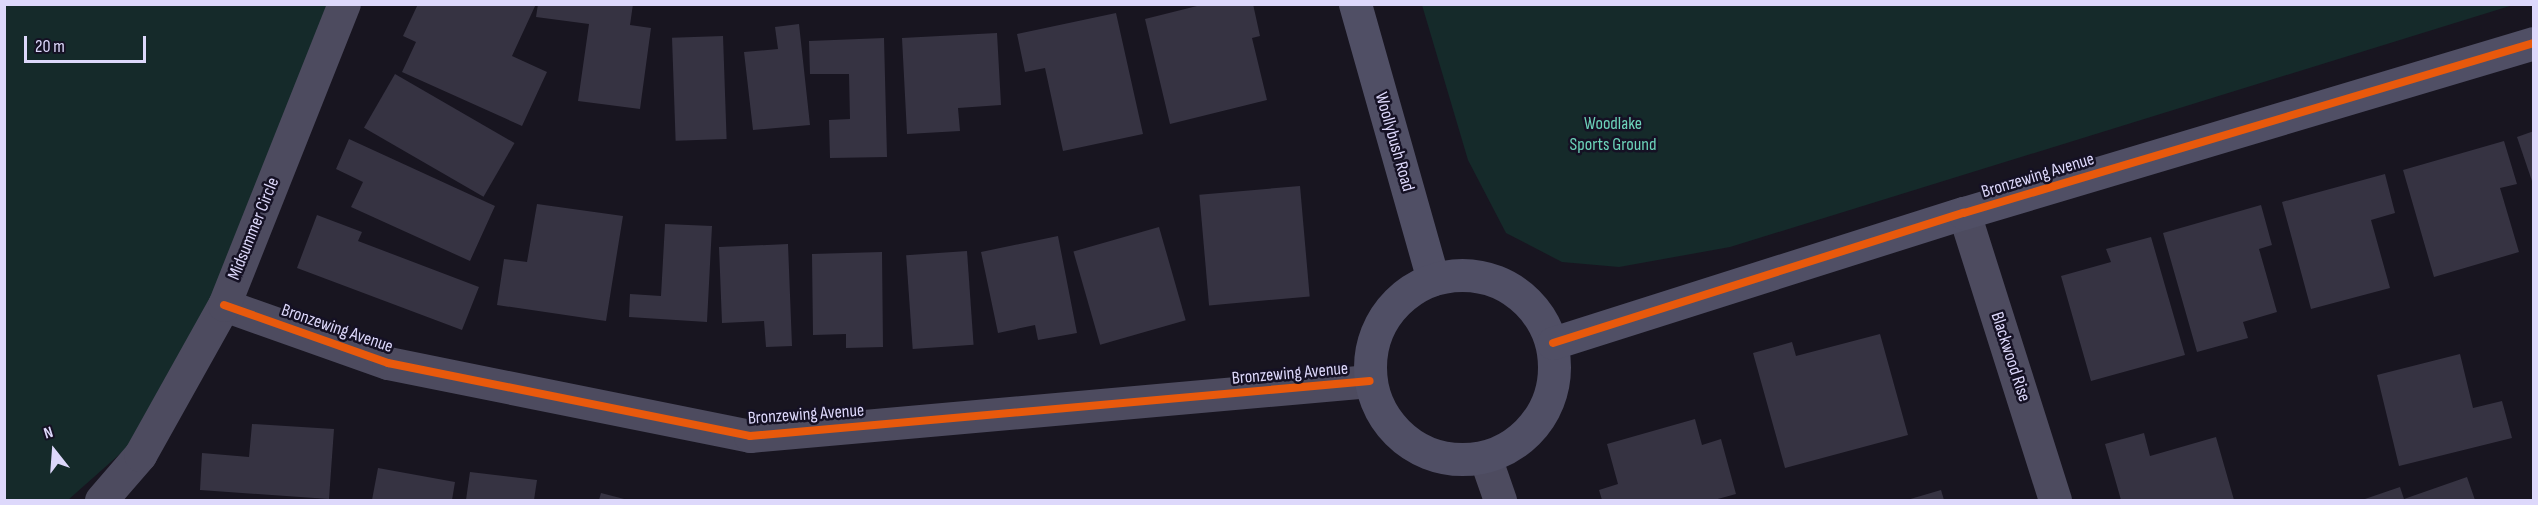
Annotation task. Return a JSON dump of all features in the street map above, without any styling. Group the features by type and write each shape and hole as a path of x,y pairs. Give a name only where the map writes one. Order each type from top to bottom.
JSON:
{"street":[{"name":"Midsummer Circle","path":"101,501 140,455 224,305 344,4"},
{"name":"Woollybush Road","path":"1355,4 1433,279"},
{"name":"Bronzewing Avenue","path":"1552,343 1964,213 2534,43"},
{"name":"Blackwood Rise","path":"1964,213 2055,501"},
{"path":"1463,274 1493,279 1519,293 1540,315 1552,343 1556,372 1550,401 1534,426 1512,446 1485,457 1455,460 1425,452 1399,435 1380,411 1370,381 1370,356 1377,331 1390,308 1409,290 1433,279 1463,274"},
{"name":"Bronzewing Avenue","path":"224,305 388,363 750,436 1370,381"},
{"path":"1485,457 1500,501"}],"green space":[{"name":"Woodlake Sports Ground","path":"1422,4 2513,5 1730,247 1619,267 1562,262 1506,233 1468,160"},
{"path":"4,5 330,5 217,291 139,437 68,500 5,500"}],"building":[{"path":"418,4 536,4 512,56 547,72 522,126 402,72 416,42 403,36"},
{"path":"538,4 633,4 630,25 651,28 640,109 578,101 589,24 536,17"},
{"path":"1205,4 1253,4 1260,36 1252,38 1267,100 1170,124 1145,19"},
{"path":"1116,13 1143,134 1063,151 1045,68 1025,72 1017,34"},
{"path":"799,24 810,125 753,130 744,52 778,49 775,27"},
{"path":"997,33 1001,105 958,108 960,131 907,134 902,38"},
{"path":"723,36 727,139 676,141 672,38"},
{"path":"884,38 887,157 830,158 829,120 850,119 849,74 810,74 809,41"},
{"path":"395,74 515,143 484,197 364,128"},
{"path":"2534,131 2534,184 2533,184 2517,137"},
{"path":"349,139 495,206 470,261 351,207 363,182 336,169"},
{"path":"2504,141 2517,184 2500,188 2519,252 2434,277 2403,170"},
{"path":"2385,174 2395,213 2371,220 2390,288 2311,309 2282,202"},
{"path":"1300,186 1310,297 1209,305 1199,195"},
{"path":"537,204 623,216 606,321 497,305 504,259 527,262"},
{"path":"2261,205 2272,245 2259,249 2277,312 2243,322 2248,338 2197,352 2163,233"},
{"path":"317,215 362,232 358,241 479,287 462,330 297,268"},
{"path":"665,224 712,226 707,322 629,317 630,294 661,296"},
{"path":"1159,227 1186,320 1100,345 1073,252"},
{"path":"1058,236 1077,333 1038,340 1035,325 998,333 981,252"},
{"path":"2151,237 2185,355 2091,381 2061,276 2111,262 2106,249"},
{"path":"788,244 792,346 766,347 764,321 722,323 719,247"},
{"path":"967,251 974,345 913,349 906,255"},
{"path":"882,252 883,347 846,348 846,334 813,335 812,254"},
{"path":"1880,334 1908,435 1785,468 1753,353 1792,342 1796,356"},
{"path":"2460,354 2473,408 2502,401 2512,438 2399,466 2377,375"},
{"path":"1695,419 1702,445 1721,439 1736,494 1714,500 1602,500 1599,490 1618,484 1607,444"},
{"path":"252,424 334,429 329,499 200,490 202,453 249,457"},
{"path":"2144,433 2150,456 2216,437 2234,500 2121,500 2105,444"},
{"path":"378,468 455,482 452,500 372,500"},
{"path":"470,472 537,480 534,500 466,500"},
{"path":"2467,477 2475,500 2362,500 2400,487 2404,499"},
{"path":"1941,490 1944,500 1907,500"},
{"path":"601,493 628,500 599,500"}],"cycle path":[{"path":"1553,343 1964,213 2534,43"},
{"path":"224,305 388,363 750,436 1370,381"}]}
